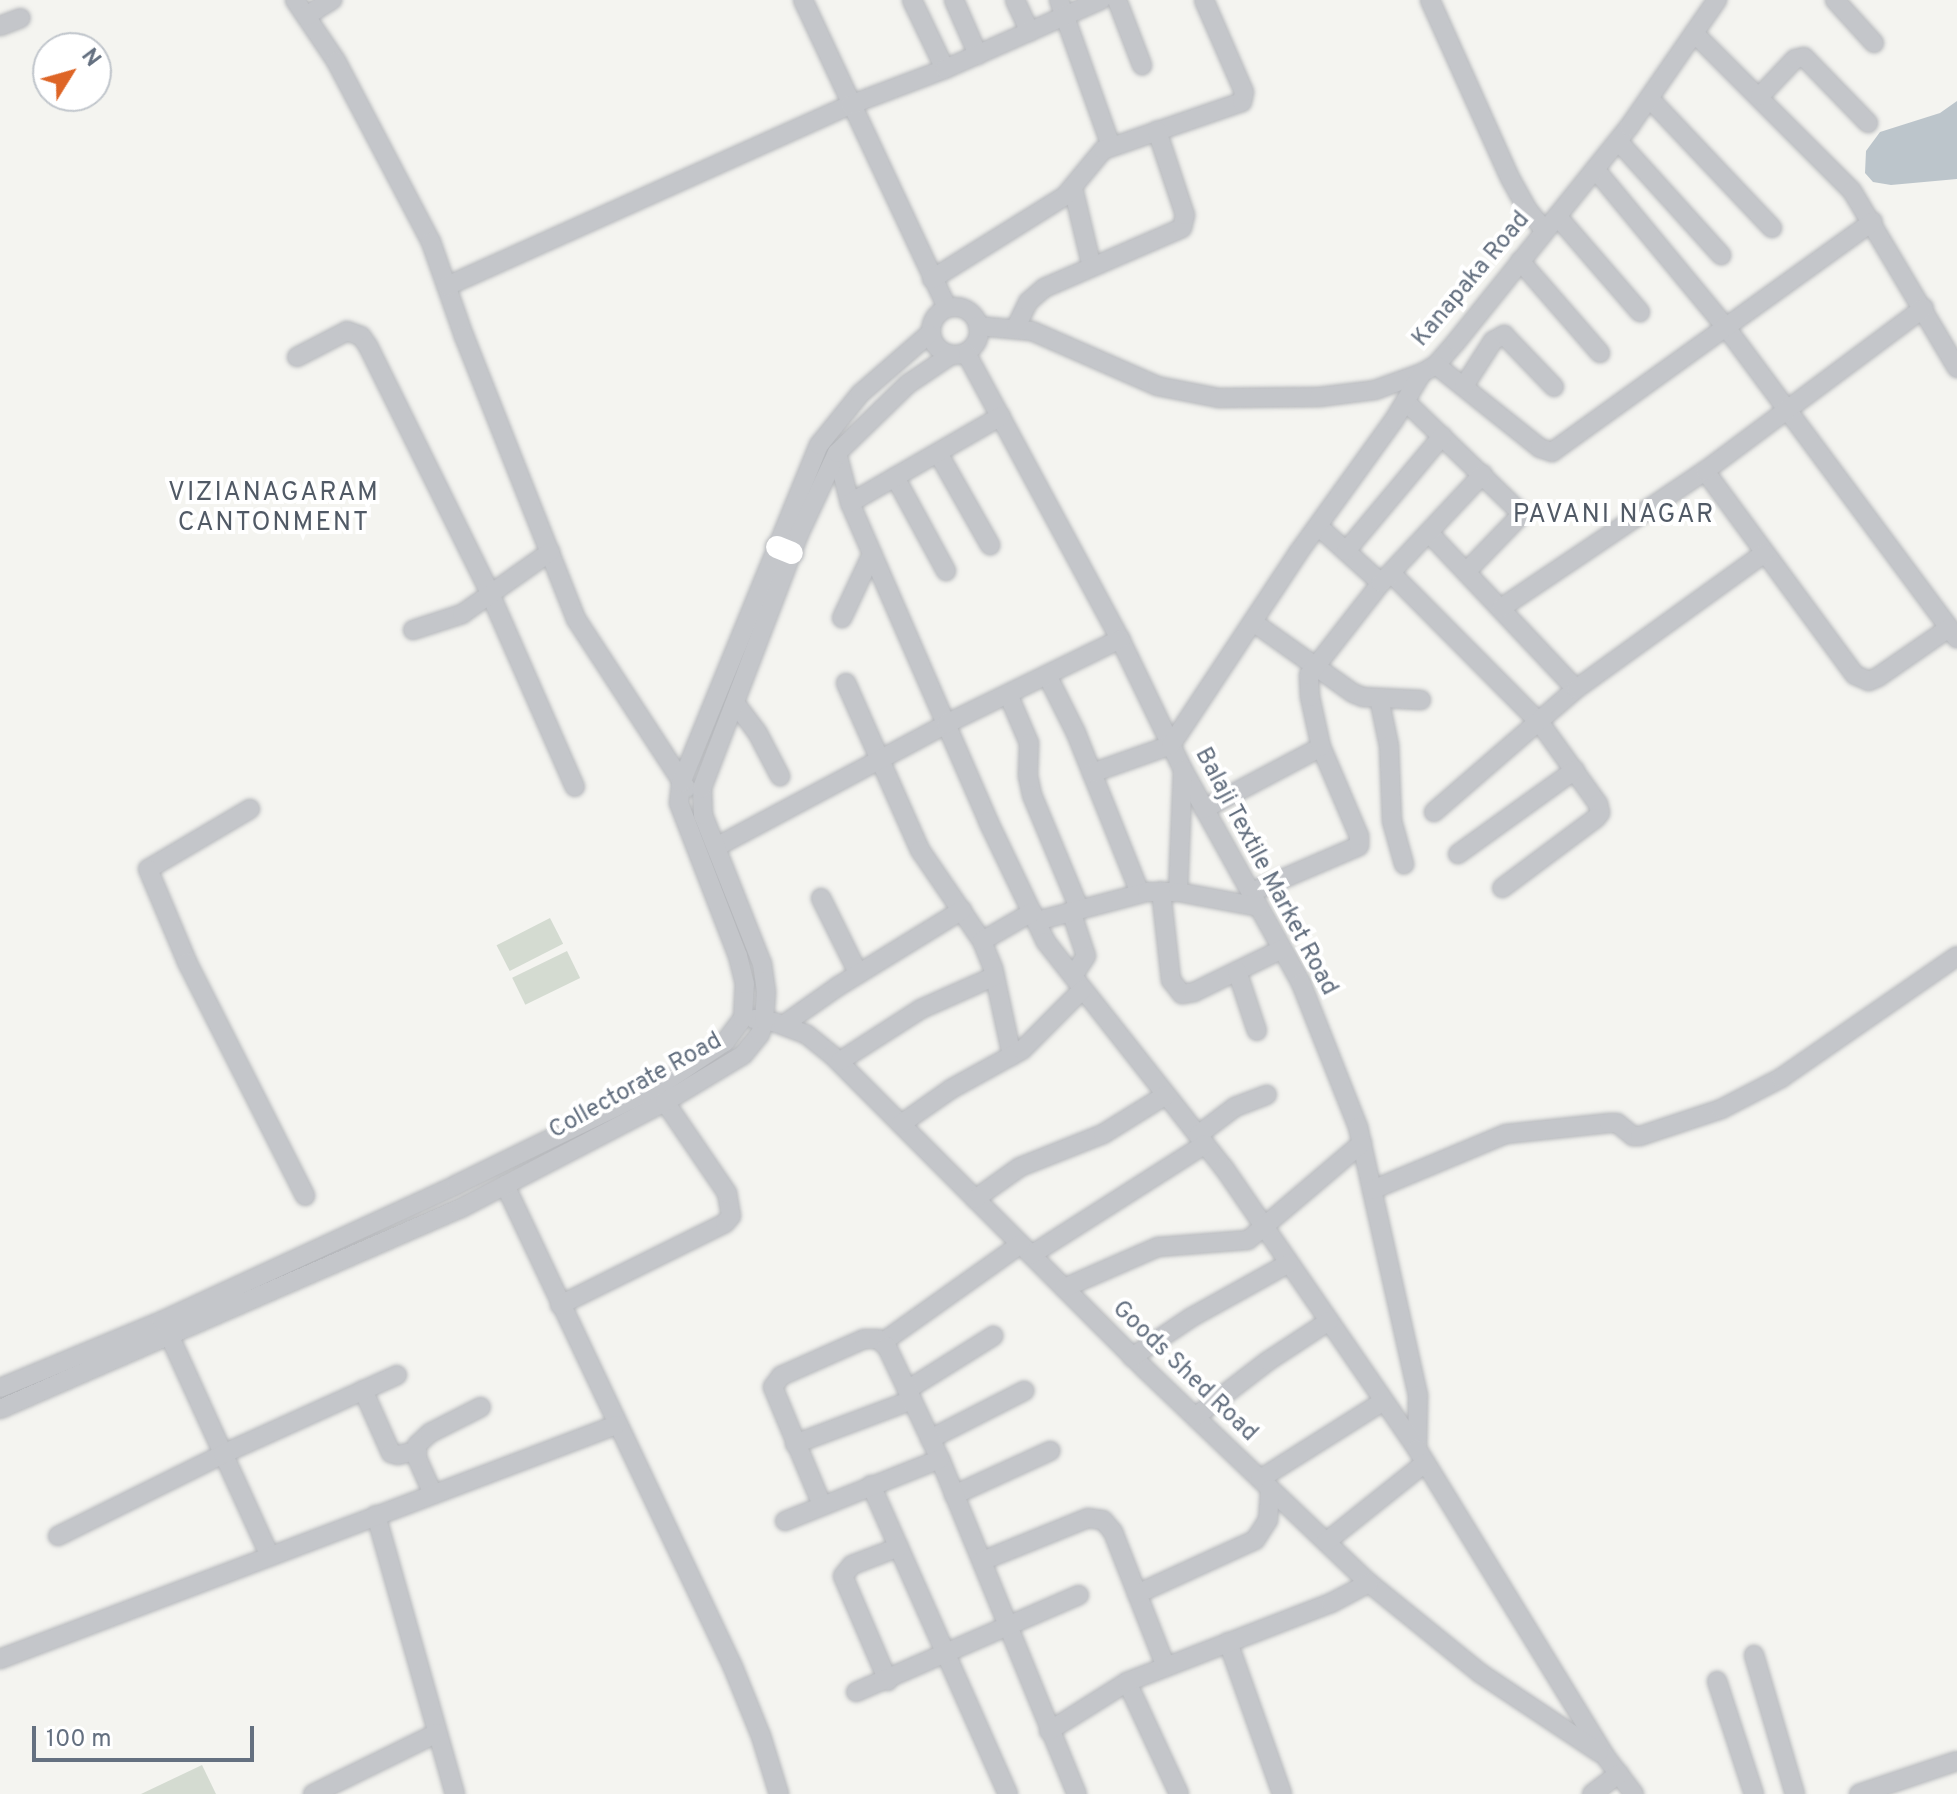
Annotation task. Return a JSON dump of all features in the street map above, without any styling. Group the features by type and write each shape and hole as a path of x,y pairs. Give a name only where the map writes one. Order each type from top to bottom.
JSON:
{"street":[{"path":"332,0 301,8 370,123 431,242 576,619 681,783 703,803"},
{"path":"803,0 947,308 963,308 978,326 977,341 958,354 937,348 929,334"},
{"path":"912,0 945,69"},
{"path":"954,0 978,55"},
{"path":"1015,0 1030,32"},
{"path":"447,286 850,105 1030,32 1063,8 1101,0"},
{"path":"1117,0 1142,65"},
{"path":"932,279 1073,188 1094,157 1111,146 1237,106 1244,97 1204,0"},
{"path":"1430,0 1510,178 1545,231"},
{"name":"Kanapaka Road","path":"978,326 1016,327 1079,350 1157,386 1219,398 1319,397 1375,390 1434,365 1456,342 1618,141 1717,0"},
{"path":"1835,0 1874,43"},
{"path":"1063,8 1111,146"},
{"path":"0,26 21,18"},
{"path":"1694,33 1840,177 1873,221 1957,368"},
{"path":"1760,96 1795,59 1804,57 1868,123"},
{"path":"1649,98 1772,228"},
{"path":"1016,327 1036,294 1175,233 1185,222 1157,131"},
{"path":"1618,141 1721,255"},
{"path":"1595,169 1725,326 1953,633 1878,677 1863,680 1855,675 1763,554 1705,471"},
{"path":"1073,188 1092,267"},
{"path":"1557,216 1640,312"},
{"path":"1092,773 1171,745 1318,526 1434,365 1540,448 1552,452 1873,221"},
{"path":"1520,261 1600,353"},
{"name":"Collectorate Road","path":"0,1409 170,1337 505,1185 665,1102 743,1055 760,1034 764,1021 766,992 762,964 703,815 702,788 735,703 819,445 860,394 929,334 934,318 947,308"},
{"path":"1501,608 1705,471 1924,308"},
{"path":"297,357 341,332 361,336 491,596 575,787"},
{"path":"1464,386 1493,341 1504,335 1554,387"},
{"name":"Collectorate Road","path":"0,1388 262,1276 657,1087 725,1042 743,1018 745,984 738,956 679,803 681,783 784,550 837,453 908,384 958,354"},
{"name":"Balaji Textile Market Road","path":"958,354 1001,416 1120,639 1183,770 1301,983 1362,1143 1418,1395 1421,1456"},
{"path":"889,367 908,384"},
{"path":"1406,402 1516,505 1520,514 1467,571"},
{"path":"850,503 1001,416"},
{"path":"1346,551 1442,436"},
{"name":"Goods Shed Road","path":"837,453 850,503 946,724 1046,942 1202,1139 1289,1263 1421,1456 1605,1756 1634,1794"},
{"path":"938,453 990,545"},
{"path":"982,941 1034,917 1140,893 1170,892 1255,900 1359,846 1359,836 1321,747 1307,683 1313,666 1386,578 1483,474"},
{"path":"895,477 946,571"},
{"path":"1318,526 1346,551 1386,578 1540,723 1598,804 1600,813 1502,888"},
{"path":"1429,533 1576,689"},
{"path":"413,630 444,623 491,596 550,552"},
{"path":"842,618 872,554"},
{"path":"1434,812 1576,689 1763,554"},
{"path":"1253,622 1353,693 1421,700"},
{"path":"716,847 946,724 1120,639"},
{"path":"1047,675 1092,773 1140,893"},
{"path":"846,683 920,850 982,941 995,976 1012,1056"},
{"path":"901,1124 951,1089 1012,1056 1044,1031 1078,982 1086,956 1075,910 1032,795 1028,776 1029,743 1008,694"},
{"path":"1379,698 1389,746 1392,821 1404,864"},
{"path":"735,703 757,732 780,776"},
{"path":"1204,809 1321,747"},
{"path":"1183,770 1170,892 1167,956 1177,992 1194,992 1282,949"},
{"path":"1458,854 1575,770"},
{"path":"250,809 148,869 187,962 305,1196"},
{"path":"821,898 858,973"},
{"path":"783,1025 858,973 962,910"},
{"path":"1372,1190 1506,1134 1609,1123 1640,1136 1721,1109 1781,1078 1957,956"},
{"path":"1237,971 1257,1031"},
{"path":"840,1061 921,1009 995,976"},
{"name":"Goods Shed Road","path":"743,1018 783,1025 806,1034 840,1061 1132,1357 1369,1583 1480,1673 1605,1756"},
{"path":"975,1199 1020,1167 1103,1134 1166,1095"},
{"path":"883,1342 1202,1139 1235,1107 1267,1095"},
{"path":"560,1305 729,1219 732,1211 727,1193 665,1102"},
{"path":"1064,1288 1158,1247 1242,1243 1362,1143"},
{"path":"505,1185 733,1667 761,1736 779,1794"},
{"path":"1132,1357 1192,1317 1289,1263"},
{"path":"1195,1417 1329,1321"},
{"path":"795,1444 910,1395 993,1336"},
{"path":"170,1337 270,1556"},
{"path":"822,1505 773,1395 776,1381 872,1337 883,1342 940,1459 1077,1794"},
{"path":"58,1536 223,1454 397,1375"},
{"path":"363,1390 391,1453 398,1455 416,1451 430,1433 481,1407"},
{"path":"930,1439 1024,1391"},
{"path":"1137,1594 1255,1540 1268,1520 1265,1484 1384,1401"},
{"path":"0,1659 616,1425"},
{"path":"416,1451 433,1494"},
{"path":"954,1495 1050,1451"},
{"path":"1326,1542 1421,1456"},
{"path":"785,1521 940,1459"},
{"path":"871,1485 1008,1794"},
{"path":"376,1515 455,1794"},
{"path":"982,1561 1096,1518 1113,1532 1165,1665"},
{"path":"888,1681 843,1576 852,1565 899,1547"},
{"path":"1049,1731 1127,1682 1331,1603 1369,1583"},
{"path":"856,1692 888,1681 1079,1595"},
{"path":"1228,1642 1282,1794"},
{"path":"1754,1655 1795,1794"},
{"path":"1717,1681 1754,1794"},
{"path":"1127,1682 1179,1794"},
{"path":"313,1794 437,1733"},
{"path":"1859,1794 1957,1761"},
{"path":"1592,1794 1619,1774"}],"shaded area":[{"path":"1957,101 1957,179 1891,185 1873,182 1865,173 1866,151 1880,132 1940,113"},
{"path":"550,918 563,944 510,971 497,945"},
{"path":"567,951 580,978 525,1005 512,978"},
{"path":"202,1765 216,1794 141,1794"}],"district":[{"name":"VIZIANAGARAM CANTONMENT","path":"274,509"},
{"name":"PAVANI NAGAR","path":"1614,516"}]}
